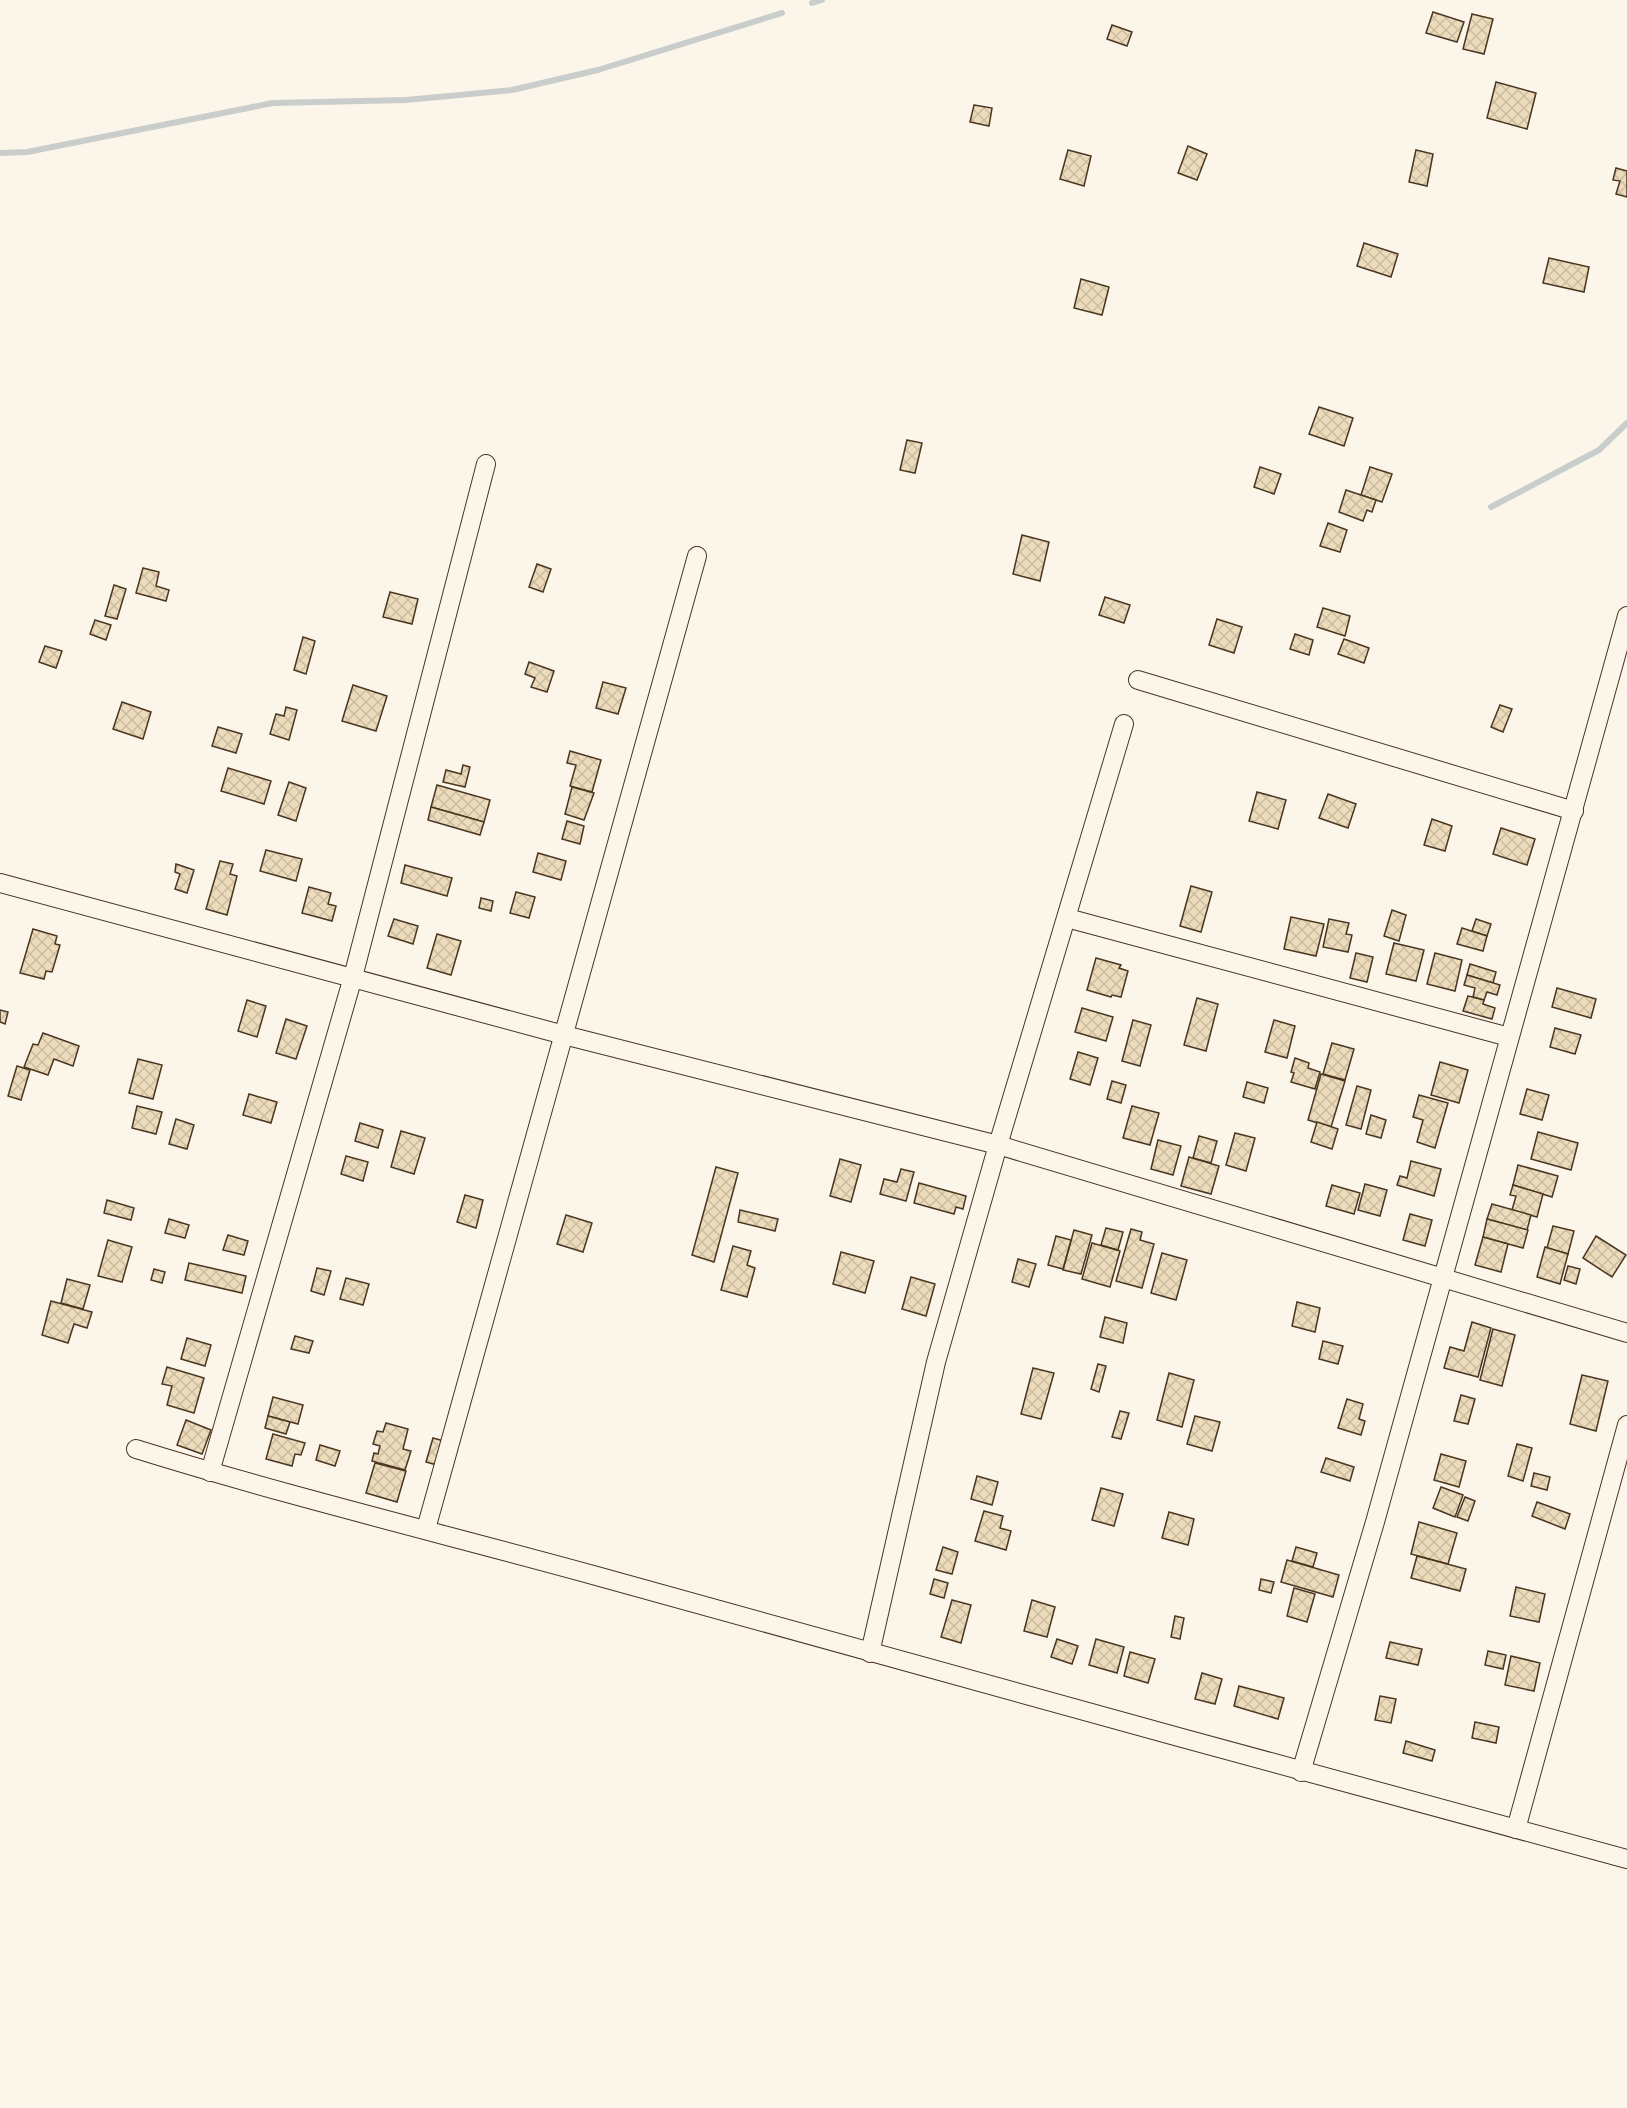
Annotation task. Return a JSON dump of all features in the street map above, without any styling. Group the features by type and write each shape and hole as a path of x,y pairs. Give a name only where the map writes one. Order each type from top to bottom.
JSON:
{"street":[{"path":"210,1472 353,977 486,464"},
{"path":"426,1529 697,556"},
{"path":"1301,1772 1375,1522 1627,616"},
{"path":"1138,680 1574,811"},
{"path":"870,1653 936,1362 998,1145 1124,724"},
{"path":"0,883 564,1035 998,1145 1627,1333"},
{"path":"1066,918 1509,1037"},
{"path":"1516,1829 1627,1425"},
{"path":"136,1449 210,1472 426,1529 1301,1772 1627,1859"}],"building":[{"path":"1433,12 1464,22 1457,42 1426,33"},
{"path":"1472,14 1493,19 1484,54 1463,49"},
{"path":"1112,25 1132,32 1127,46 1107,39"},
{"path":"1496,82 1536,93 1527,129 1487,118"},
{"path":"974,105 992,108 989,126 970,122"},
{"path":"1188,146 1207,154 1197,180 1178,173"},
{"path":"1068,150 1091,156 1084,186 1060,179"},
{"path":"1416,150 1433,154 1427,186 1409,182"},
{"path":"1616,168 1627,171 1627,197 1616,194 1620,181 1613,180"},
{"path":"1364,243 1398,254 1391,277 1357,266"},
{"path":"1549,258 1589,267 1584,292 1543,283"},
{"path":"1081,279 1109,287 1102,315 1074,308"},
{"path":"1319,407 1353,418 1344,446 1309,434"},
{"path":"907,440 922,443 915,473 900,470"},
{"path":"1260,467 1281,474 1274,494 1254,487"},
{"path":"1370,467 1392,474 1382,502 1361,495"},
{"path":"1346,490 1376,500 1372,512 1367,510 1363,521 1339,512"},
{"path":"1328,523 1347,530 1340,552 1320,546"},
{"path":"1022,535 1049,542 1040,581 1013,574"},
{"path":"537,564 551,569 543,592 529,587"},
{"path":"143,568 159,572 156,586 169,590 166,601 136,593"},
{"path":"114,585 126,589 117,619 105,616"},
{"path":"390,592 418,599 412,624 383,617"},
{"path":"1105,597 1130,605 1124,623 1099,615"},
{"path":"1323,608 1350,616 1345,636 1317,627"},
{"path":"1217,619 1242,627 1234,653 1209,645"},
{"path":"95,620 111,625 106,640 90,634"},
{"path":"1295,634 1313,640 1309,655 1290,649"},
{"path":"303,637 315,641 306,674 294,670"},
{"path":"1344,639 1369,648 1364,663 1338,654"},
{"path":"45,646 62,651 56,668 39,662"},
{"path":"529,662 554,671 547,692 531,687 535,678 525,674"},
{"path":"603,682 626,688 618,714 596,708"},
{"path":"353,685 387,696 376,731 342,721"},
{"path":"122,702 151,712 143,739 113,729"},
{"path":"1500,705 1512,709 1503,732 1491,727"},
{"path":"286,707 297,710 289,740 270,734 276,714 284,716"},
{"path":"218,727 242,734 236,753 212,746"},
{"path":"570,751 601,760 592,792 570,786 576,765 567,763"},
{"path":"463,765 470,767 465,787 443,782 446,770 461,774"},
{"path":"228,768 271,781 264,804 221,791"},
{"path":"289,782 306,788 296,821 278,815"},
{"path":"437,785 490,800 484,822 431,807"},
{"path":"572,787 594,793 584,820 565,814"},
{"path":"1257,792 1286,800 1278,829 1249,821"},
{"path":"1328,794 1356,804 1348,828 1319,818"},
{"path":"431,807 484,822 480,835 428,820"},
{"path":"1432,819 1452,826 1445,851 1424,845"},
{"path":"567,821 584,826 580,844 562,839"},
{"path":"1501,828 1535,839 1527,865 1493,854"},
{"path":"266,850 302,859 296,881 260,871"},
{"path":"538,853 566,861 561,880 533,872"},
{"path":"220,861 233,864 230,874 237,876 227,915 206,909"},
{"path":"176,864 194,870 187,893 175,889 180,874 175,872"},
{"path":"405,865 452,878 447,896 401,883"},
{"path":"1191,886 1212,892 1201,932 1180,926"},
{"path":"309,887 331,893 328,904 336,906 332,921 302,913"},
{"path":"516,892 535,897 529,918 510,913"},
{"path":"481,898 493,901 491,911 479,908"},
{"path":"1392,910 1406,915 1399,941 1384,936"},
{"path":"1291,917 1324,924 1316,956 1284,949"},
{"path":"394,919 418,926 413,944 388,936"},
{"path":"1329,919 1349,923 1346,934 1352,935 1348,952 1323,947"},
{"path":"1476,919 1491,924 1487,936 1472,931"},
{"path":"1462,928 1487,936 1483,951 1457,944"},
{"path":"33,929 57,936 55,944 60,945 52,972 46,971 44,979 20,973"},
{"path":"437,934 461,941 451,975 427,968"},
{"path":"1394,943 1424,950 1416,981 1386,974"},
{"path":"1356,953 1373,957 1367,982 1350,978"},
{"path":"1435,953 1462,960 1455,991 1427,984"},
{"path":"1096,958 1121,965 1119,968 1128,971 1121,997 1112,995 1111,997 1087,990"},
{"path":"1470,964 1496,972 1493,983 1467,975"},
{"path":"1467,975 1500,985 1497,995 1487,992 1484,1000 1473,997 1475,988 1464,985"},
{"path":"1557,988 1596,999 1591,1018 1552,1007"},
{"path":"1468,996 1484,1000 1483,1004 1495,1008 1492,1019 1463,1011"},
{"path":"1197,998 1218,1004 1206,1051 1184,1045"},
{"path":"247,1000 266,1006 257,1037 238,1031"},
{"path":"1082,1008 1113,1017 1106,1041 1075,1032"},
{"path":"0,1010 8,1012 5,1024 0,1022"},
{"path":"286,1019 307,1026 296,1059 276,1053"},
{"path":"1133,1020 1151,1025 1140,1066 1122,1061"},
{"path":"1274,1020 1295,1026 1287,1058 1265,1052"},
{"path":"1555,1028 1581,1035 1575,1054 1550,1047"},
{"path":"43,1033 79,1046 73,1066 54,1059 48,1075 24,1067 33,1044 38,1045"},
{"path":"1332,1043 1354,1049 1345,1080 1323,1074"},
{"path":"1078,1052 1098,1058 1090,1085 1070,1079"},
{"path":"1295,1058 1309,1063 1308,1068 1320,1072 1315,1089 1291,1082"},
{"path":"138,1059 162,1065 153,1099 129,1093"},
{"path":"1440,1062 1468,1070 1459,1103 1431,1095"},
{"path":"17,1066 30,1070 21,1100 8,1096"},
{"path":"1321,1074 1345,1081 1331,1127 1308,1120"},
{"path":"1112,1081 1126,1085 1121,1103 1107,1099"},
{"path":"1247,1082 1268,1088 1264,1103 1243,1097"},
{"path":"1357,1086 1371,1090 1361,1129 1346,1125"},
{"path":"1527,1089 1549,1095 1542,1120 1520,1114"},
{"path":"249,1094 277,1102 271,1123 243,1115"},
{"path":"1419,1095 1448,1103 1435,1148 1417,1142 1423,1120 1413,1117"},
{"path":"137,1106 162,1112 156,1134 132,1128"},
{"path":"1132,1106 1159,1113 1150,1145 1123,1138"},
{"path":"1371,1115 1386,1120 1381,1138 1366,1134"},
{"path":"176,1119 194,1125 187,1149 169,1144"},
{"path":"1317,1122 1338,1129 1332,1149 1311,1142"},
{"path":"360,1123 383,1130 378,1148 355,1141"},
{"path":"401,1131 425,1138 414,1174 391,1167"},
{"path":"1538,1132 1578,1143 1571,1170 1531,1159"},
{"path":"1235,1133 1255,1138 1246,1171 1226,1165"},
{"path":"1199,1136 1217,1141 1211,1163 1193,1158"},
{"path":"1158,1140 1181,1146 1173,1175 1151,1169"},
{"path":"346,1156 368,1162 363,1181 341,1174"},
{"path":"1189,1157 1219,1166 1211,1194 1181,1186"},
{"path":"840,1159 861,1165 851,1202 830,1196"},
{"path":"1411,1161 1441,1169 1434,1196 1397,1185 1400,1176 1407,1178"},
{"path":"1518,1165 1558,1176 1552,1197 1513,1185"},
{"path":"716,1167 738,1173 714,1262 692,1255"},
{"path":"901,1169 914,1172 906,1201 880,1194 884,1179 897,1182"},
{"path":"919,1183 966,1196 963,1209 956,1207 954,1214 914,1203"},
{"path":"1365,1184 1387,1190 1380,1216 1358,1210"},
{"path":"1332,1185 1360,1193 1354,1214 1326,1206"},
{"path":"1513,1185 1543,1194 1537,1217 1512,1210 1516,1196 1510,1195"},
{"path":"465,1195 483,1200 476,1228 457,1222"},
{"path":"107,1200 134,1208 131,1220 104,1213"},
{"path":"1492,1204 1531,1215 1527,1230 1487,1219"},
{"path":"740,1210 778,1219 775,1231 738,1222"},
{"path":"1410,1214 1432,1220 1425,1246 1403,1240"},
{"path":"566,1215 592,1223 583,1252 557,1244"},
{"path":"169,1219 189,1225 185,1238 165,1233"},
{"path":"1487,1219 1528,1230 1523,1248 1483,1237"},
{"path":"1553,1226 1574,1231 1568,1254 1547,1248"},
{"path":"1106,1228 1123,1232 1118,1250 1101,1245"},
{"path":"1131,1229 1142,1232 1140,1240 1154,1244 1142,1288 1116,1281"},
{"path":"1074,1230 1092,1235 1081,1274 1063,1270"},
{"path":"228,1235 248,1241 244,1255 223,1250"},
{"path":"1056,1236 1071,1240 1063,1269 1048,1265"},
{"path":"1596,1236 1626,1255 1612,1277 1583,1258"},
{"path":"1483,1237 1508,1244 1501,1272 1475,1265"},
{"path":"108,1240 132,1247 122,1282 98,1276"},
{"path":"1092,1243 1120,1251 1110,1287 1082,1279"},
{"path":"733,1246 751,1251 747,1265 755,1268 747,1297 721,1290"},
{"path":"1545,1247 1568,1254 1560,1284 1537,1277"},
{"path":"841,1252 874,1261 865,1293 833,1284"},
{"path":"1162,1253 1187,1260 1176,1300 1151,1293"},
{"path":"1018,1259 1036,1264 1029,1287 1012,1282"},
{"path":"189,1263 246,1276 242,1293 185,1280"},
{"path":"1568,1266 1580,1269 1576,1284 1564,1280"},
{"path":"317,1268 331,1271 324,1295 311,1291"},
{"path":"154,1269 165,1272 162,1283 151,1280"},
{"path":"911,1277 935,1284 926,1316 902,1309"},
{"path":"346,1278 369,1284 363,1305 340,1299"},
{"path":"67,1279 90,1285 83,1309 61,1303"},
{"path":"51,1301 92,1312 87,1328 74,1324 68,1343 42,1335"},
{"path":"1297,1302 1320,1308 1315,1332 1292,1326"},
{"path":"1105,1317 1127,1323 1123,1343 1100,1337"},
{"path":"1472,1322 1491,1328 1478,1377 1444,1368 1450,1347 1464,1351"},
{"path":"1493,1329 1515,1335 1502,1386 1480,1380"},
{"path":"295,1336 313,1341 309,1353 291,1349"},
{"path":"187,1338 211,1345 205,1366 181,1359"},
{"path":"1323,1341 1343,1346 1338,1364 1319,1359"},
{"path":"1098,1364 1106,1366 1099,1392 1091,1389"},
{"path":"167,1367 204,1378 194,1413 167,1405 172,1386 162,1384"},
{"path":"1033,1368 1054,1373 1041,1419 1021,1414"},
{"path":"1169,1373 1194,1380 1182,1427 1157,1420"},
{"path":"1582,1375 1608,1381 1596,1431 1570,1424"},
{"path":"1461,1395 1475,1399 1468,1424 1454,1421"},
{"path":"273,1397 303,1405 298,1424 268,1416"},
{"path":"1347,1399 1363,1404 1359,1419 1365,1421 1361,1435 1338,1428"},
{"path":"1120,1411 1129,1413 1121,1439 1112,1437"},
{"path":"268,1416 290,1422 286,1434 265,1428"},
{"path":"1195,1416 1220,1422 1212,1451 1187,1444"},
{"path":"186,1420 211,1430 202,1454 177,1445"},
{"path":"386,1423 408,1429 403,1449 411,1451 405,1470 372,1461 374,1453 378,1454 380,1446 373,1444 377,1431 383,1432"},
{"path":"273,1434 305,1443 301,1455 295,1454 292,1466 266,1459"},
{"path":"433,1438 444,1441 437,1465 426,1462"},
{"path":"1517,1444 1532,1448 1523,1481 1508,1476"},
{"path":"320,1445 340,1451 335,1466 316,1460"},
{"path":"1441,1454 1466,1461 1459,1487 1434,1480"},
{"path":"1326,1458 1354,1467 1350,1481 1321,1472"},
{"path":"375,1463 406,1471 397,1502 366,1493"},
{"path":"1534,1473 1550,1477 1547,1490 1531,1486"},
{"path":"977,1476 998,1482 992,1505 971,1499"},
{"path":"1441,1487 1463,1495 1455,1517 1433,1508"},
{"path":"1101,1488 1123,1494 1114,1526 1092,1520"},
{"path":"1465,1497 1475,1501 1468,1521 1457,1517"},
{"path":"1537,1502 1570,1514 1565,1529 1532,1516"},
{"path":"984,1511 1003,1516 1000,1528 1011,1531 1006,1550 975,1541"},
{"path":"1169,1512 1194,1519 1188,1545 1162,1538"},
{"path":"1419,1522 1457,1533 1448,1564 1411,1554"},
{"path":"943,1547 958,1552 952,1574 936,1570"},
{"path":"1296,1547 1317,1553 1313,1567 1292,1561"},
{"path":"1417,1556 1466,1569 1460,1591 1411,1578"},
{"path":"1287,1560 1339,1575 1333,1597 1281,1582"},
{"path":"934,1579 948,1583 944,1598 930,1594"},
{"path":"1261,1579 1274,1582 1271,1593 1259,1590"},
{"path":"1516,1587 1545,1594 1539,1622 1510,1616"},
{"path":"1294,1588 1315,1594 1307,1622 1287,1616"},
{"path":"952,1600 971,1605 961,1643 941,1637"},
{"path":"1032,1600 1055,1607 1047,1637 1024,1631"},
{"path":"1175,1616 1184,1618 1180,1639 1171,1637"},
{"path":"1057,1639 1078,1646 1072,1664 1051,1657"},
{"path":"1096,1639 1124,1647 1117,1673 1089,1665"},
{"path":"1390,1642 1422,1649 1418,1665 1386,1658"},
{"path":"1488,1651 1506,1655 1503,1669 1485,1665"},
{"path":"1130,1652 1155,1659 1148,1683 1124,1676"},
{"path":"1511,1656 1540,1663 1534,1691 1505,1685"},
{"path":"1202,1673 1222,1679 1215,1704 1195,1699"},
{"path":"1239,1686 1284,1698 1278,1719 1234,1706"},
{"path":"1380,1696 1396,1699 1391,1723 1375,1720"},
{"path":"1475,1722 1499,1727 1496,1743 1472,1738"},
{"path":"1406,1741 1435,1750 1432,1761 1403,1753"}],"waterway":[{"path":"812,3 822,0"},
{"path":"0,153 27,152 273,103 406,100 512,90 598,70 782,13"},
{"path":"1491,507 1599,450 1627,423"}]}
